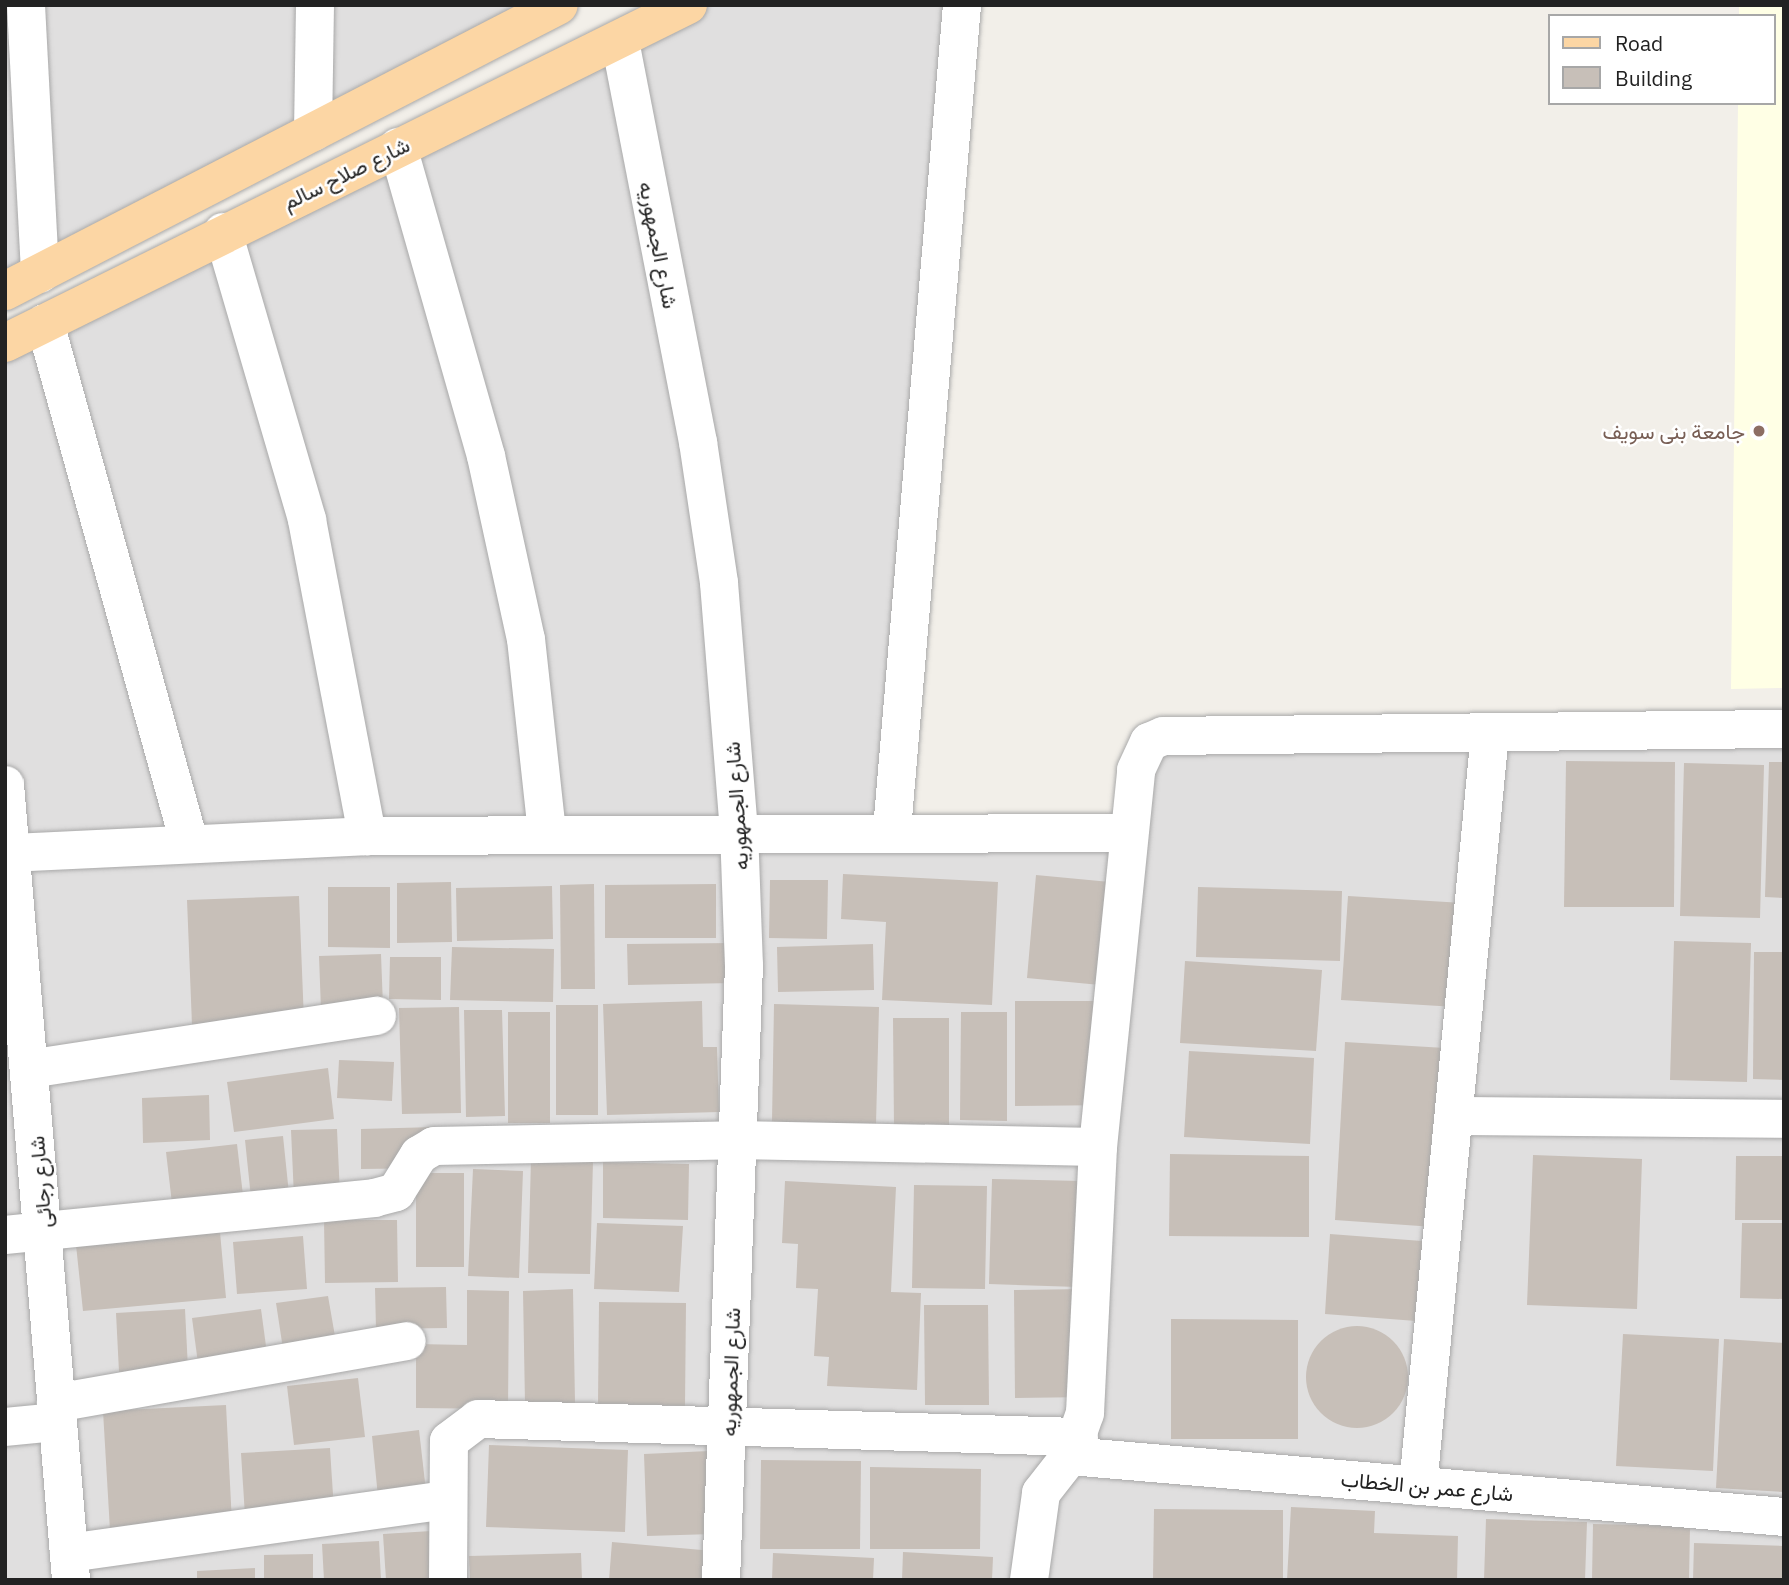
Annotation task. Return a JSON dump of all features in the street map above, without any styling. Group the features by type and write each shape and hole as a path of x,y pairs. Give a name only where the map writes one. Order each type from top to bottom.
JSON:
{"main road":[{"name":"شارع صلاح سالم","path":"5,343 223,232 620,41 688,5"},
{"path":"5,291 313,132 543,9"}],"street":[{"path":"26,5 40,274"},
{"path":"313,132 315,5"},
{"path":"892,830 962,5"},
{"name":"شارع الجمهوريه","path":"620,41 713,544 740,830 744,965 736,1140 729,1426 721,1580"},
{"path":"398,147 486,456 520,613 547,833"},
{"path":"223,232 307,520 366,836"},
{"path":"44,323 189,842"},
{"path":"1029,1580 1041,1493 1074,1447 1098,1147 1139,755 1163,736 1784,729"},
{"path":"1418,1486 1490,733"},
{"name":"شارع رجائى","path":"5,785 11,853 11,939 29,1069 70,1566"},
{"path":"11,853 189,842 366,836 740,830 1129,832"},
{"path":"29,1069 377,1016"},
{"path":"1454,1116 1784,1119"},
{"path":"5,1235 374,1198 401,1187 419,1155 434,1146 736,1140 1098,1147"},
{"path":"5,1427 56,1413 407,1341"},
{"name":"شارع عمر بن الخطاب","path":"448,1580 446,1500 449,1441 478,1419 729,1426 1074,1447 1418,1486 1784,1517"},
{"path":"70,1566 446,1500"}],"shaded area":[{"path":"5,5 531,5 5,278"},
{"path":"682,5 959,5 891,832 1127,835 1083,1413 1029,1580 5,1580 5,347"},
{"name":"جامعة بنى سويف","path":"1739,5 1784,5 1784,688 1731,689 1738,105 1775,105 1775,14 1739,14"},
{"path":"1784,733 1784,1580 1037,1580 1045,1509 1094,1423 1145,755"}],"building":[{"path":"1566,761 1675,762 1674,907 1564,907"},
{"path":"1769,762 1784,762 1784,898 1765,897"},
{"path":"1684,763 1764,765 1760,918 1680,916"},
{"path":"843,874 998,882 992,1005 882,1000 886,922 841,919"},
{"path":"1036,875 1110,882 1100,985 1027,978"},
{"path":"770,880 828,880 827,939 769,938"},
{"path":"451,882 452,942 397,943 397,883"},
{"path":"594,884 595,989 561,989 560,885"},
{"path":"716,884 716,938 605,938 605,885"},
{"path":"552,886 553,939 457,941 456,888"},
{"path":"328,887 390,887 390,948 328,947"},
{"path":"1198,887 1342,891 1340,961 1196,957"},
{"path":"299,896 304,1021 192,1025 187,900"},
{"path":"1348,896 1463,903 1456,1007 1341,1000"},
{"path":"1674,941 1751,943 1747,1082 1670,1080"},
{"path":"734,943 734,983 628,985 627,944"},
{"path":"873,944 874,990 778,992 777,947"},
{"path":"452,947 554,949 553,1002 450,1000"},
{"path":"1754,952 1784,952 1784,1080 1753,1079"},
{"path":"381,954 383,1007 321,1010 319,956"},
{"path":"390,957 441,957 441,1000 389,999"},
{"path":"1185,961 1322,970 1316,1051 1180,1043"},
{"path":"702,1001 703,1047 717,1047 719,1112 607,1115 603,1004"},
{"path":"1015,1001 1117,1001 1118,1105 1015,1106"},
{"path":"774,1004 879,1007 876,1124 772,1122"},
{"path":"556,1005 598,1005 598,1115 556,1115"},
{"path":"459,1007 461,1113 402,1114 399,1008"},
{"path":"464,1010 502,1010 505,1116 466,1117"},
{"path":"508,1012 550,1012 550,1123 508,1123"},
{"path":"961,1012 1007,1012 1007,1121 960,1120"},
{"path":"893,1018 949,1018 949,1129 894,1129"},
{"path":"1345,1042 1445,1048 1434,1227 1335,1220"},
{"path":"1189,1051 1314,1058 1310,1144 1184,1137"},
{"path":"339,1060 394,1062 392,1101 337,1098"},
{"path":"328,1068 334,1119 234,1132 227,1082"},
{"path":"209,1095 210,1140 143,1143 142,1098"},
{"path":"436,1127 436,1168 361,1169 361,1129"},
{"path":"337,1129 340,1195 294,1197 291,1130"},
{"path":"283,1136 289,1194 251,1198 245,1140"},
{"path":"237,1144 244,1204 173,1212 166,1152"},
{"path":"1170,1154 1309,1156 1309,1237 1169,1236"},
{"path":"1533,1155 1642,1159 1637,1309 1527,1305"},
{"path":"1736,1156 1784,1156 1784,1220 1735,1220"},
{"path":"531,1159 593,1161 590,1274 528,1273"},
{"path":"603,1162 689,1164 688,1220 603,1218"},
{"path":"473,1169 523,1171 519,1278 468,1276"},
{"path":"416,1173 464,1173 464,1267 416,1267"},
{"path":"992,1179 1081,1181 1078,1287 989,1284"},
{"path":"785,1181 896,1187 891,1292 921,1293 917,1390 827,1386 829,1357 814,1356 818,1289 796,1288 798,1244 782,1243"},
{"path":"914,1185 987,1186 985,1289 912,1288"},
{"path":"324,1220 397,1220 398,1282 325,1283"},
{"path":"597,1223 683,1226 679,1292 594,1289"},
{"path":"1742,1223 1784,1223 1784,1299 1740,1298"},
{"path":"220,1232 226,1298 83,1311 76,1245"},
{"path":"1330,1234 1435,1242 1429,1322 1325,1314"},
{"path":"303,1236 307,1289 237,1294 233,1242"},
{"path":"446,1287 447,1328 376,1329 375,1288"},
{"path":"573,1289 575,1403 525,1404 523,1291"},
{"path":"1087,1289 1089,1397 1015,1398 1014,1290"},
{"path":"467,1290 509,1291 508,1409 416,1408 416,1344 467,1345"},
{"path":"328,1296 336,1342 283,1349 276,1303"},
{"path":"599,1302 686,1303 685,1406 598,1404"},
{"path":"924,1305 988,1305 989,1405 925,1405"},
{"path":"185,1309 188,1369 119,1372 116,1313"},
{"path":"261,1309 268,1361 199,1371 192,1318"},
{"path":"1171,1319 1298,1320 1298,1439 1171,1439"},
{"path":"1357,1326 1377,1330 1393,1341 1404,1357 1408,1377 1404,1397 1393,1413 1377,1424 1357,1428 1337,1424 1321,1413 1310,1397 1306,1377 1310,1357 1321,1341 1337,1330"},
{"path":"1623,1334 1719,1339 1713,1471 1616,1466"},
{"path":"1724,1339 1784,1343 1784,1492 1716,1488"},
{"path":"358,1378 365,1437 294,1445 287,1386"},
{"path":"226,1405 232,1523 110,1530 103,1411"},
{"path":"419,1430 426,1491 378,1497 372,1436"},
{"path":"489,1445 628,1450 625,1532 486,1527"},
{"path":"330,1448 334,1511 245,1516 241,1453"},
{"path":"709,1451 713,1534 647,1536 644,1454"},
{"path":"761,1460 861,1461 860,1549 760,1549"},
{"path":"870,1467 981,1469 980,1549 870,1549"},
{"path":"1291,1507 1375,1511 1374,1533 1458,1536 1457,1580 1287,1580"},
{"path":"1154,1509 1283,1510 1283,1580 1153,1580"},
{"path":"1486,1519 1587,1522 1585,1580 1484,1580"},
{"path":"1593,1524 1690,1526 1689,1580 1592,1580"},
{"path":"431,1531 434,1580 386,1580 383,1534"},
{"path":"379,1541 381,1580 324,1580 322,1544"},
{"path":"612,1542 713,1551 710,1580 609,1580"},
{"path":"1694,1543 1784,1546 1784,1580 1693,1580"},
{"path":"903,1552 993,1557 992,1580 902,1580"},
{"path":"581,1553 582,1580 470,1580 469,1556"},
{"path":"773,1553 874,1558 873,1580 772,1580"},
{"path":"313,1554 313,1580 264,1580 264,1555"},
{"path":"255,1568 255,1580 197,1580 197,1571"}],"place":[{"name":"جامعة بنى سويف","path":"1759,431"}]}
